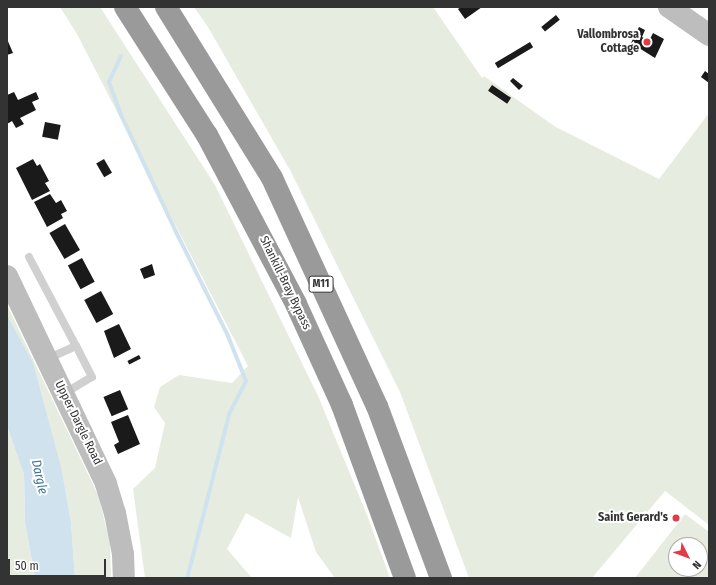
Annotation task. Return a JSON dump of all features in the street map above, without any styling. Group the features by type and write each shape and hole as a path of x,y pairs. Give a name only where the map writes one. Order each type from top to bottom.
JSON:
{"highway":[{"name":"Shankill-Bray Bypass","path":"125,7 207,135 296,304 342,405 405,578"},
{"name":"M11","path":"166,7 272,178 377,406 441,578"}],"main road":[{"path":"669,7 709,35"},
{"name":"Upper Dargle Road","path":"7,276 46,360 65,393 94,456 115,513 123,554 124,578"}],"lane":[{"path":"28,257 92,377 65,393"},
{"path":"46,360 76,346"}],"shaded area":[{"path":"60,7 100,7 215,185 318,396 367,515 390,578 335,578 316,552 298,497 291,538 246,513 227,549 252,578 145,578 133,489 155,468 165,423 154,407 160,387 179,375 232,383 248,366 77,34"},
{"path":"194,7 433,7 482,78 484,76 554,126 659,179 709,113 709,525 665,491 592,578 469,578 400,392 290,170 208,27"},
{"path":"7,305 98,495 110,542 111,578 75,578 71,522 62,471 7,349"},
{"path":"7,426 24,475 25,522 35,578 7,578"},
{"path":"685,514 709,532 709,578 635,578"}],"water":[{"name":"Dargle","path":"7,315 33,363 62,471 71,522 75,578 35,578 25,522 24,475 7,426"}],"building":[{"path":"461,7 482,7 465,19 458,9"},
{"path":"556,15 560,20 545,32 541,27"},
{"name":"Vallombrosa Cottage","path":"639,27 645,30 642,37 649,41 653,33 664,39 655,58 631,43"},
{"path":"7,39 13,53 7,55"},
{"path":"530,42 533,47 498,68 495,63"},
{"path":"705,71 709,74 709,83 701,77"},
{"path":"513,78 523,86 519,90 510,81"},
{"path":"492,85 511,98 507,104 488,91"},
{"path":"14,92 18,100 36,92 39,99 32,102 36,110 20,118 24,124 16,128 12,121 7,124 7,95"},
{"path":"45,122 61,125 58,140 42,137"},
{"path":"33,159 37,166 40,164 49,181 45,183 50,191 32,200 16,168"},
{"path":"104,159 112,173 104,177 96,164"},
{"path":"50,194 56,203 61,200 67,211 61,214 63,218 47,227 34,202"},
{"path":"65,224 80,250 64,259 49,233"},
{"path":"82,258 95,282 81,289 68,266"},
{"path":"152,264 155,275 144,279 140,269"},
{"path":"101,291 113,314 96,323 84,300"},
{"path":"119,324 131,349 114,358 104,331"},
{"path":"139,355 141,359 129,364 127,361"},
{"path":"120,390 128,409 112,416 103,397"},
{"path":"128,415 140,444 118,454 114,445 119,442 111,422"}],"waterway":[{"path":"121,56 109,82 121,115 177,234 228,336 246,381 229,415 187,578"}],"place":[{"name":"Vallombrosa Cottage","path":"647,42"},
{"name":"Saint Gerard's","path":"676,518"}]}
